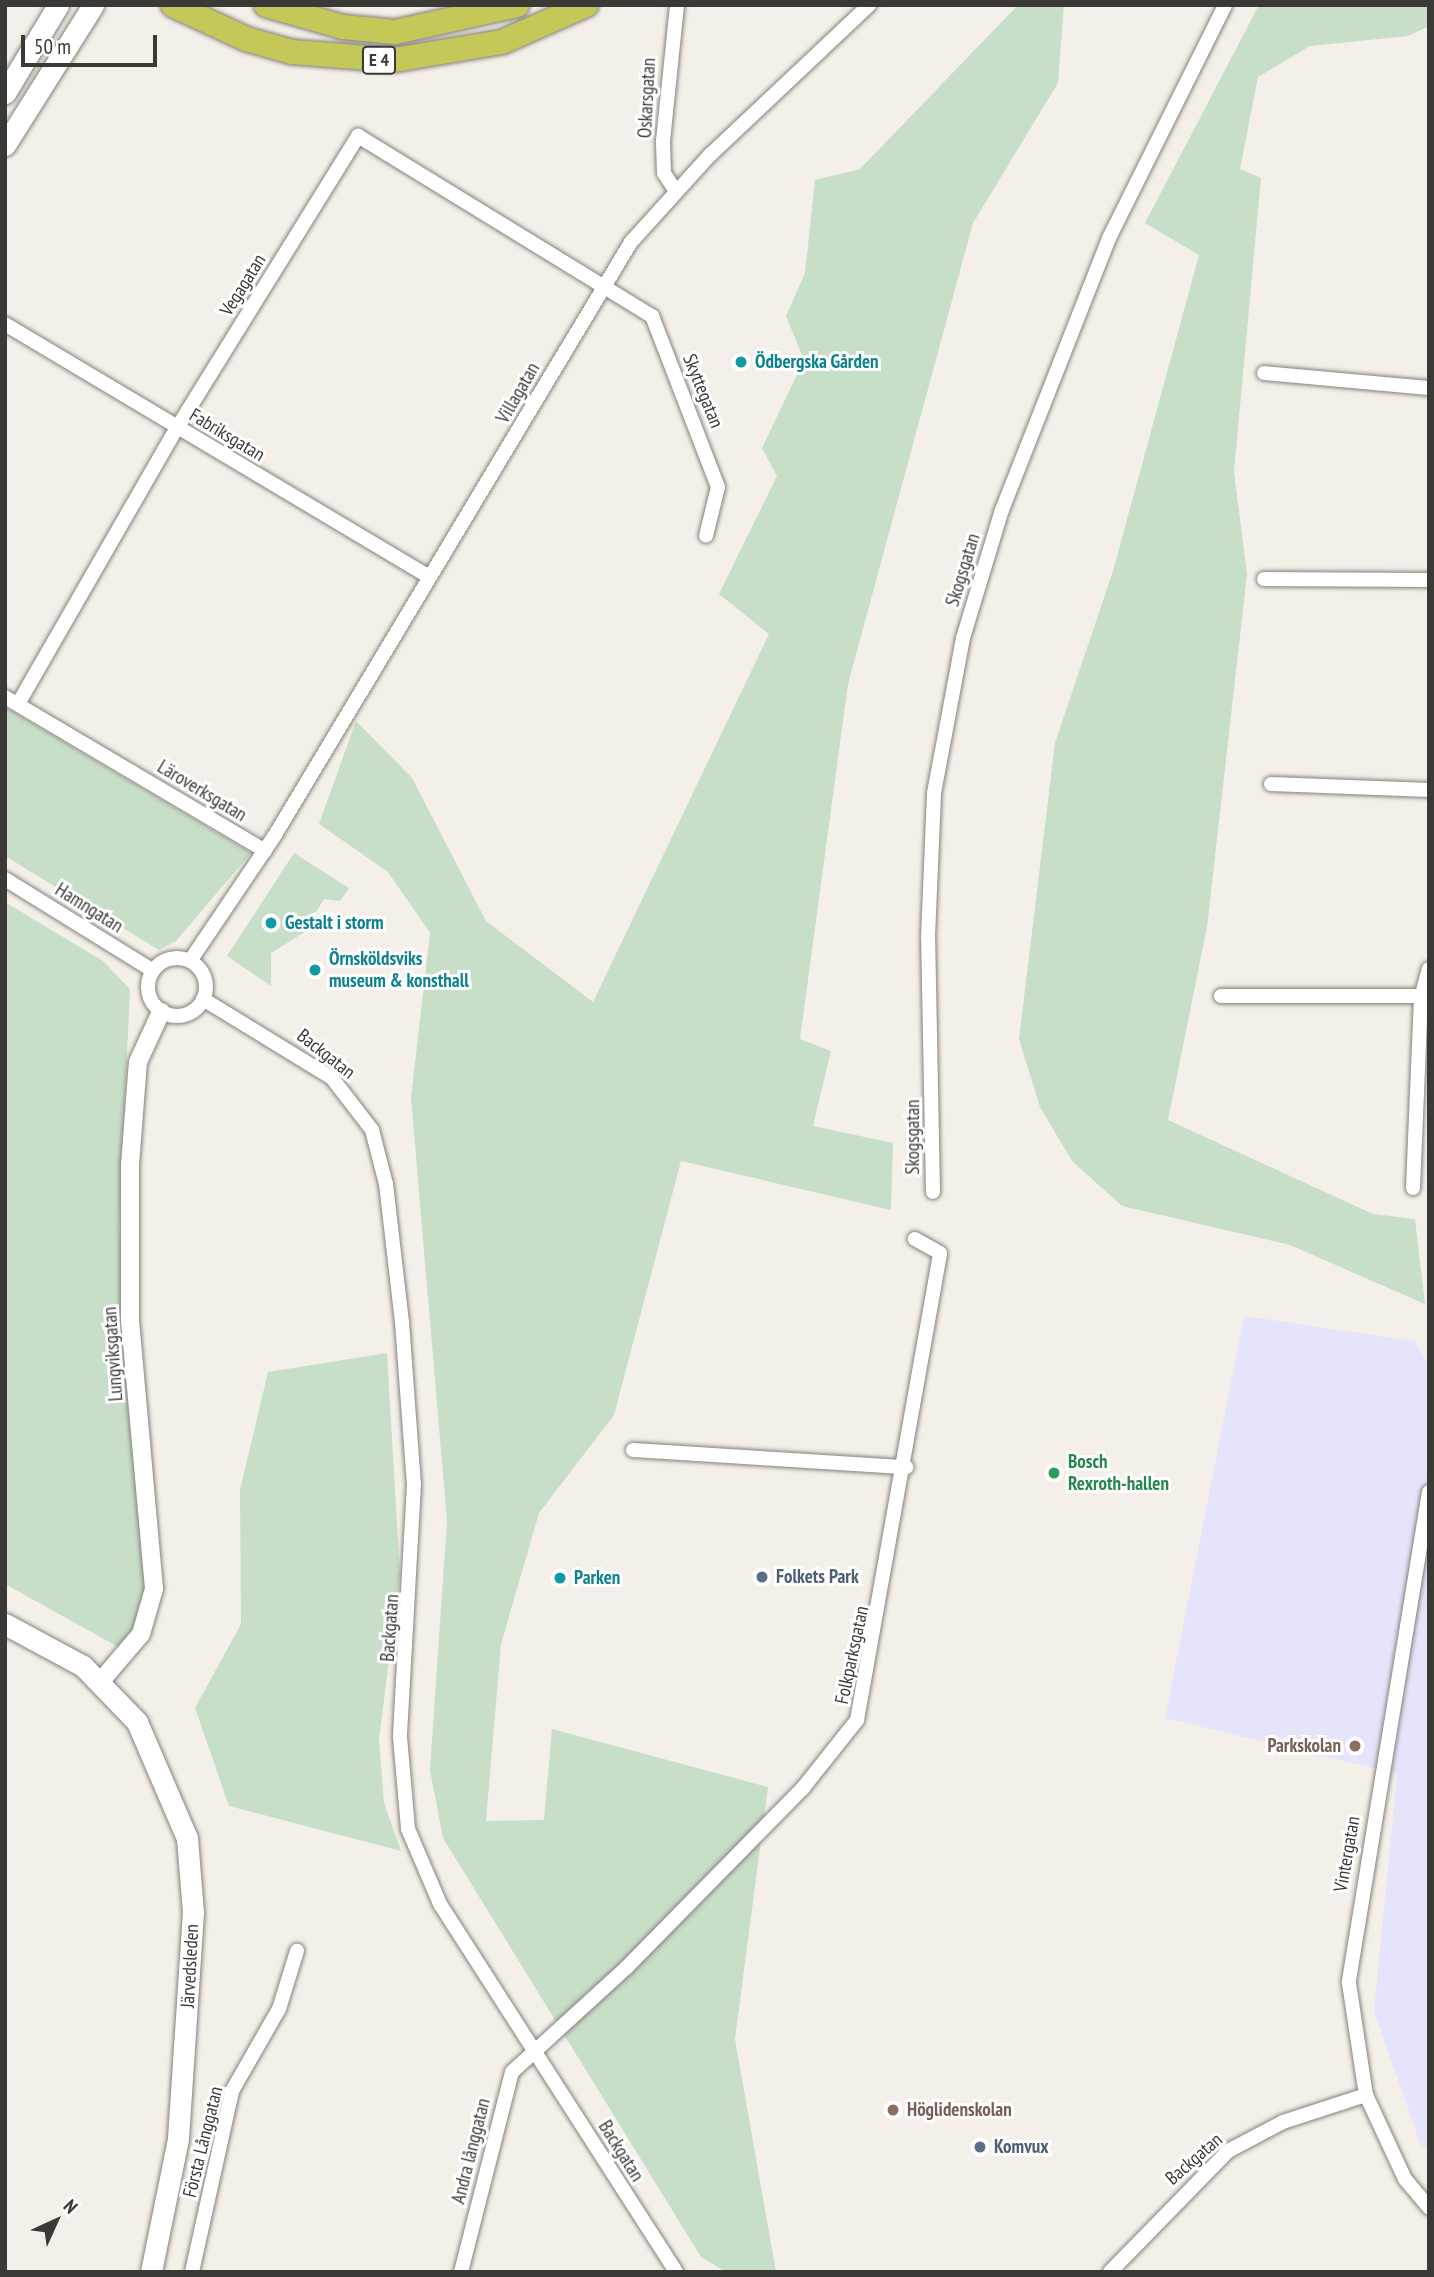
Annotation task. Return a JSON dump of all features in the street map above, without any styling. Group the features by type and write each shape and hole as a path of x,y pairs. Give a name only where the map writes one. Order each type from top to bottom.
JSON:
{"highway":[{"name":"E 4","path":"173,5 246,39 292,52 394,61 502,42 586,5"},
{"name":"E 4","path":"266,5 342,27 395,32 517,5"}],"main road":[{"path":"5,93 58,5"},
{"path":"5,145 93,5"},
{"name":"Järvedsleden","path":"5,1624 101,1681 137,1722 187,1838 193,1912 178,2139 151,2272"}],"street":[{"name":"Oskarsgatan","path":"675,190 664,173 663,141 677,5"},
{"name":"Skogsgatan","path":"933,1192 928,937 934,793 963,638 1002,510 1109,238 1226,5"},
{"name":"Villagatan","path":"265,851 604,285 675,190 868,7"},
{"name":"Vegagatan","path":"18,704 177,428 358,136 604,285"},
{"name":"Skyttegatan","path":"604,285 640,305 657,327 718,486 706,536"},
{"name":"Fabriksgatan","path":"5,324 429,577"},
{"path":"1264,373 1429,388"},
{"path":"1264,579 1429,580"},
{"name":"Läroverksgatan","path":"5,696 265,851"},
{"path":"1271,784 1429,790"},
{"path":"190,961 265,851"},
{"name":"Hamngatan","path":"5,879 152,970"},
{"path":"166,960 190,961 203,973 203,999 180,1016 160,1012 147,988 152,970 166,960"},
{"path":"1413,1188 1429,969"},
{"path":"1221,996 1425,997"},
{"name":"Backgatan","path":"203,999 332,1078 372,1130 386,1184 402,1322 414,1484 400,1737 404,1811 440,1904 536,2051 672,2270"},
{"name":"Lungviksgatan","path":"101,1681 141,1634 154,1589 130,1321 130,1165 138,1062 160,1012"},
{"name":"Folkparksgatan","path":"536,2051 849,1737 870,1669 940,1253 915,1239"},
{"path":"633,1451 906,1467"},
{"name":"Vintergatan","path":"1429,1492 1351,1950 1354,2043 1366,2095 1400,2169 1429,2208"},
{"name":"Första Långgatan","path":"192,2272 232,2091 279,2009 297,1951"},
{"name":"Andra långgatan","path":"461,2272 512,2072 536,2051"},
{"name":"Backgatan","path":"1110,2272 1228,2151 1283,2122 1366,2095"}],"shaded area":[{"name":"Parkskolan","path":"1244,1316 1415,1341 1429,1367 1429,2149 1421,2146 1374,2011 1397,1774 1165,1718"}],"green space":[{"path":"1018,5 1064,5 1058,83 973,223 848,684 800,1039 831,1051 813,1126 893,1143 891,1210 681,1161 614,1415 539,1513 501,1644 486,1821 544,1820 552,1729 768,1787 735,2039 776,2272 726,2272 701,2257 443,1838 430,1770 447,1521 411,1098 430,933 388,872 319,824 356,721 412,778 486,921 593,1002 769,634 719,594 777,476 762,448 804,360 786,316 805,273 815,180 860,169"},
{"path":"1259,5 1429,5 1429,26 1408,36 1310,46 1258,77 1240,169 1261,178 1234,472 1247,575 1207,927 1168,1120 1373,1214 1415,1219 1425,1304 1290,1245 1122,1206 1072,1161 1040,1107 1019,1039 1055,743 1113,571 1199,255 1145,223"},
{"path":"5,707 251,853 176,941 159,950 5,856"},
{"path":"294,853 349,888 340,901 324,899 303,933 271,953 271,986 227,956"},
{"path":"5,902 103,961 130,989 119,1228 148,1588 137,1628 122,1649 5,1584"},
{"path":"387,1353 400,1574 379,1739 384,1803 401,1851 229,1806 195,1708 241,1624 240,1490 268,1372"}],"place":[{"name":"Ödbergska Gården","path":"741,362"},
{"name":"Gestalt i storm","path":"271,923"},
{"name":"Örnsköldsviks museum & konsthall","path":"315,970"},
{"name":"Bosch Rexroth-hallen","path":"1054,1473"},
{"name":"Folkets Park","path":"762,1577"},
{"name":"Parken","path":"560,1578"},
{"name":"Parkskolan","path":"1355,1746"},
{"name":"Höglidenskolan","path":"893,2110"},
{"name":"Komvux","path":"980,2147"}]}
